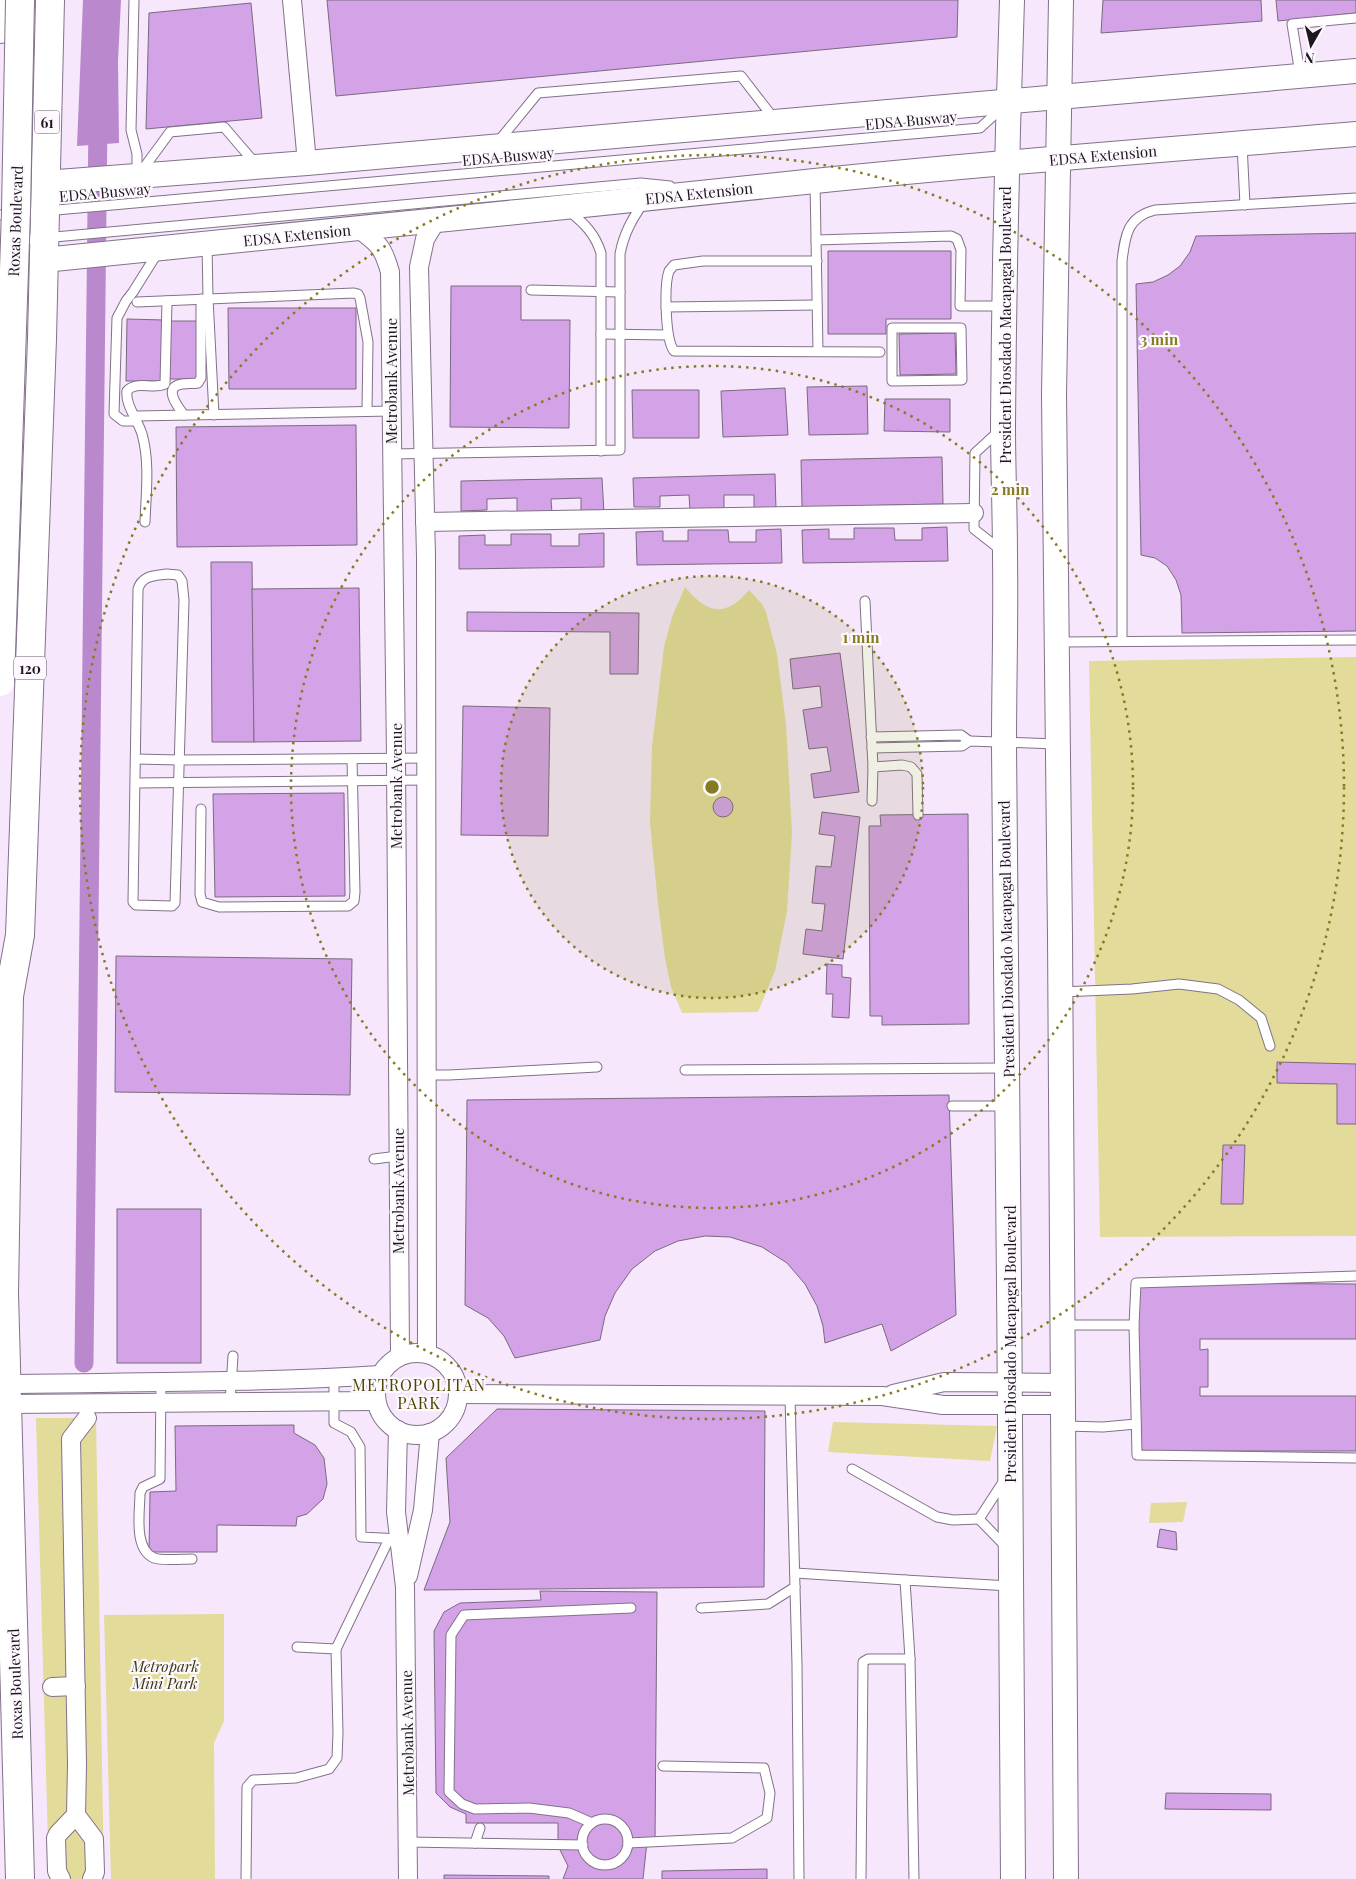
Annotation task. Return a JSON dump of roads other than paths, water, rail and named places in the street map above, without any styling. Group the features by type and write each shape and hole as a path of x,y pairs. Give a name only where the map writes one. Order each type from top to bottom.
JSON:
{"highway":[{"path":"0,29 1,0"},
{"name":"Roxas Boulevard","path":"0,682 16,211 20,0"},
{"name":"61","path":"44,249 50,0"},
{"path":"0,78 14,80 28,78 40,71 49,61"},
{"path":"0,186 45,183"},
{"path":"0,262 44,249"},
{"name":"120","path":"9,996 20,935 44,249"},
{"path":"0,312 13,312 26,317 36,327 42,339"},
{"name":"Roxas Boulevard","path":"0,950 9,996 4,1293 20,1879"}],"main road":[{"path":"1061,0 1054,395 1066,1879"},
{"name":"President Diosdado Macapagal Boulevard","path":"1009,2 1003,427 1006,554 1004,742 1009,1394 1013,1586 1013,1879"},
{"path":"45,183 307,163 1356,71"},
{"name":"EDSA Extension","path":"44,249 128,242 160,250 815,181 1059,158 1356,134"}],"street":[{"path":"292,0 307,163"},
{"name":"Metrobank Avenue","path":"427,1354 427,758 425,522 419,267 425,239 436,221"},
{"name":"Metrobank Avenue","path":"359,228 379,243 390,272 400,1356"},
{"path":"425,522 974,513"},
{"path":"427,1354 440,1359 450,1369 456,1380 459,1394 457,1406 451,1418 442,1427 430,1433 420,1435 408,1434 388,1423 380,1413 376,1401 376,1387 380,1375 388,1364 400,1356 427,1354"},
{"path":"7,1394 117,1382 161,1383 380,1375"},
{"path":"117,1382 117,1403"},
{"path":"7,1394 117,1403 376,1401"},
{"path":"459,1394 882,1396 944,1405 1009,1394 1063,1405"},
{"path":"87,1418 71,1439 76,1686 76,1815 94,1839 95,1872 92,1879"},
{"name":"Metrobank Avenue","path":"398,1430 396,1512 393,1539 405,1586 408,1879"},
{"name":"Metrobank Avenue","path":"405,1586 423,1510 430,1433"},
{"path":"52,1687 76,1686"},
{"path":"61,1879 57,1871 56,1838 76,1815"}],"lane":[{"path":"133,177 137,154 131,130 134,0"},
{"path":"1300,76 1292,24 1356,18"},
{"path":"494,146 538,93 722,77 742,76 777,122"},
{"name":"EDSA Busway","path":"0,215 980,128 1009,102"},
{"path":"133,177 170,132 224,127 258,166"},
{"path":"1242,144 1245,205"},
{"path":"815,181 818,351"},
{"path":"128,242 641,182 712,192"},
{"path":"1122,641 1122,261 1124,241 1129,227 1136,219 1155,210 1356,198"},
{"path":"391,454 620,450 620,254 624,237 631,221 646,199"},
{"path":"565,207 587,225 596,239 601,253 601,451"},
{"path":"816,240 951,236 957,239 960,250 960,306 1005,306"},
{"path":"0,242 44,249"},
{"path":"184,416 174,402 172,391 175,386 181,384 198,383 201,378 207,244"},
{"path":"160,250 122,307 117,318 114,414 123,421 184,416 392,411"},
{"path":"817,261 702,261 674,264 669,270 666,307 668,334 674,351 880,352"},
{"path":"532,290 620,292"},
{"path":"137,302 358,294 368,342 367,411"},
{"path":"204,299 214,415"},
{"path":"145,522 146,457 142,432 127,402 126,392 134,386 164,385 166,381 167,301"},
{"path":"666,307 817,305"},
{"path":"892,328 961,328 962,380 892,380 892,328"},
{"path":"601,334 668,334"},
{"path":"1003,427 975,453 974,528 1006,554"},
{"path":"167,574 178,575 182,581 184,600 176,892 175,903 172,906 136,905 133,902 136,759 138,589 140,582 144,578 167,574"},
{"path":"865,601 873,767 872,801"},
{"path":"1056,642 1356,640"},
{"path":"871,737 961,735 969,741 1056,744"},
{"path":"872,748 962,746 969,741"},
{"path":"136,759 396,760 427,758"},
{"path":"201,809 200,894 202,902 219,907 348,906 354,901 355,892 352,759"},
{"path":"873,767 902,765 912,767 917,774 918,814"},
{"path":"136,783 427,780"},
{"path":"1060,992 1179,984 1218,989 1239,1000 1261,1018 1270,1046"},
{"path":"427,1075 597,1066"},
{"path":"685,1070 1008,1068"},
{"path":"952,1106 1008,1106"},
{"path":"374,1159 398,1156"},
{"path":"1356,1276 1136,1283 1134,1325 1136,1455 1356,1458"},
{"path":"1062,1325 1134,1325"},
{"path":"230,1402 233,1356"},
{"path":"334,1378 334,1423 350,1432 360,1447 361,1537 416,1540"},
{"path":"161,1383 160,1479 143,1487 140,1493 139,1536 146,1552 154,1558 192,1559"},
{"path":"790,1396 795,1573 799,1879"},
{"path":"1063,1405 1103,1427 1136,1424"},
{"path":"852,1469 937,1517 953,1520 979,1518"},
{"path":"979,1518 1010,1471"},
{"path":"979,1518 1012,1553"},
{"path":"246,1879 247,1787 253,1780 296,1778 330,1770 337,1758 336,1649 393,1539"},
{"path":"795,1573 1013,1586"},
{"path":"906,1580 910,1660 914,1879"},
{"path":"701,1608 768,1604 795,1587"},
{"path":"592,1823 569,1813 529,1808 475,1809 462,1804 449,1792 451,1635 464,1615 631,1608"},
{"path":"297,1647 336,1649"},
{"path":"861,1879 863,1662 868,1659 910,1660"},
{"path":"628,1843 732,1838 767,1818 770,1793 764,1768 663,1766"},
{"path":"606,1819 620,1824 627,1836 628,1843 623,1857 610,1864 602,1865 589,1858 582,1845 584,1833 592,1823 606,1819"},
{"path":"475,1843 480,1828"},
{"path":"408,1842 582,1845"}],"waterway":[{"path":"84,1363 98,119"}],"district":[{"name":"METROPOLITAN PARK","path":"419,1393"}],"park label":[{"name":"Metropark Mini Park","path":"165,1674"}]}
